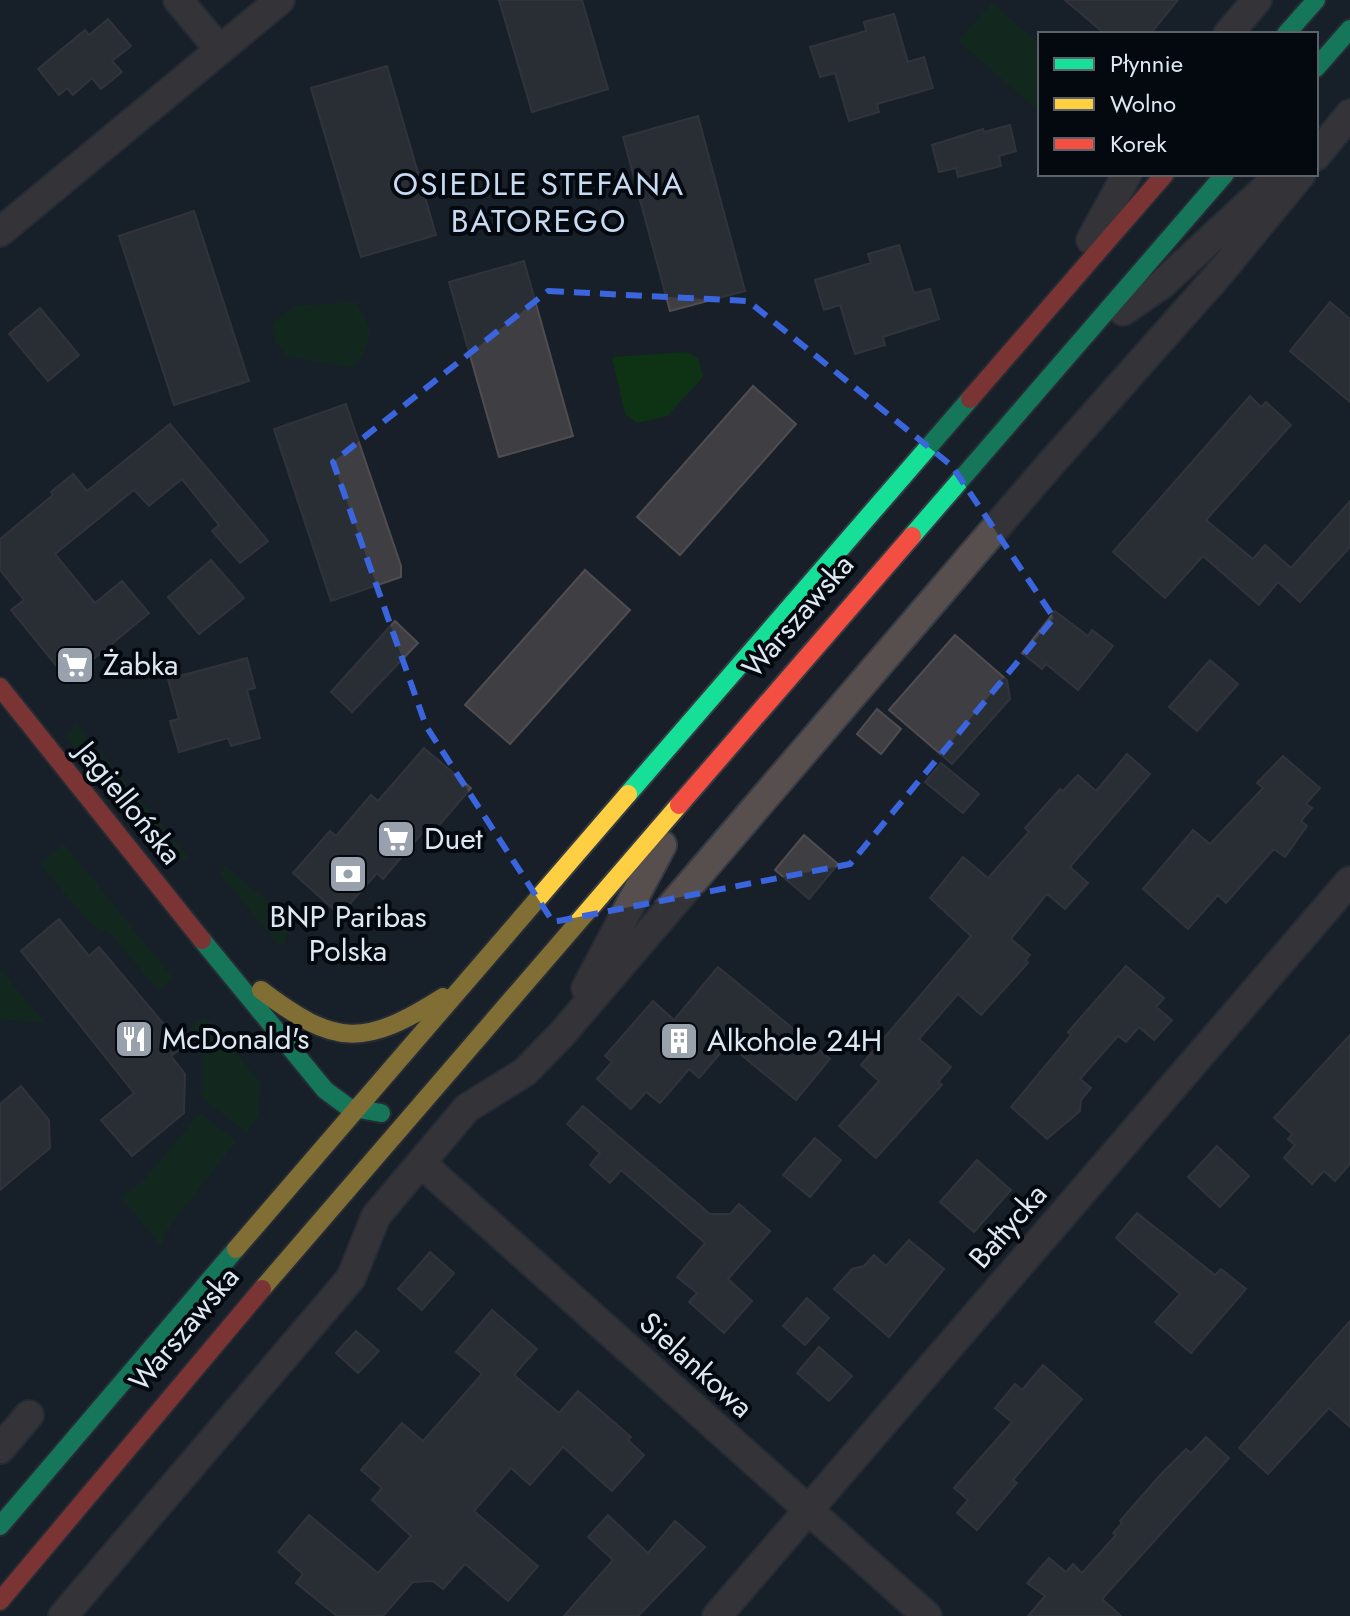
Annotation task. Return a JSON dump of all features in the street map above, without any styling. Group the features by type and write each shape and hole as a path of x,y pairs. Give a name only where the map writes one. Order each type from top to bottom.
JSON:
{"main road":[{"path":"1288,32 1316,0"},
{"path":"1318,66 1350,29"},
{"name":"Warszawska","path":"0,1526 1163,176"},
{"name":"Warszawska","path":"0,1601 422,1102 1223,176"},
{"name":"Jagiellońska","path":"0,687 308,1073 335,1100 354,1113"},
{"name":"Jagiellońska","path":"215,953 311,1026 339,1036 373,1035 410,1019 470,979"},
{"path":"354,1113 399,1112 422,1102"}],"street":[{"path":"178,0 220,50"},
{"path":"0,232 280,0"},
{"path":"1230,32 1257,0"},
{"path":"1318,139 1350,111"},
{"path":"1318,153 1350,111"},
{"name":"Warszawska","path":"1067,288 1126,176"},
{"path":"1083,338 1162,284 1279,176"},
{"path":"63,1616 351,1278 376,1216 467,1108 525,1072 561,1035 1027,492 1219,274 1299,176"},
{"path":"561,1035 692,790"},
{"name":"Bałtycka","path":"717,1616 1350,881"},
{"name":"Sielankowa","path":"422,1164 927,1616"},
{"path":"0,1449 29,1415"}],"highlighted area":[{"path":"548,291 748,301 952,466 1054,618 850,864 553,922 426,726 333,462"}],"green space":[{"path":"992,3 1038,42 1036,109 958,41"},
{"path":"356,302 369,335 354,368 286,356 275,341 272,324 294,306"},
{"path":"686,352 698,358 703,377 667,416 637,423 625,414 612,357"},
{"path":"77,724 189,858 180,861 163,855 66,737"},
{"path":"64,844 173,978 159,991 111,934 93,926 40,864"},
{"path":"226,866 291,921 284,944 278,945 222,876 221,872"},
{"path":"0,969 45,1023 0,1019"},
{"path":"205,1016 260,1082 259,1116 246,1132 202,1098 202,1044 189,1029"},
{"path":"200,1113 236,1141 166,1231 162,1247 121,1197 143,1181"}],"building":[{"path":"499,0 582,0 608,89 532,112"},
{"path":"1065,0 1178,0 1152,32 1103,32"},
{"path":"894,14 908,62 924,57 933,88 877,104 879,112 849,121 835,73 820,77 810,47 866,31 864,22"},
{"path":"108,19 131,46 112,61 122,72 101,89 92,78 73,95 67,88 59,95 38,69 85,30 89,35"},
{"path":"387,66 436,235 361,257 311,88"},
{"path":"698,116 745,291 670,311 623,137"},
{"path":"1010,125 1016,151 999,156 1001,166 958,177 956,168 939,172 932,145 983,129 984,132"},
{"path":"194,211 249,381 174,405 119,236"},
{"path":"899,245 914,293 930,289 939,319 883,337 885,345 855,354 840,305 824,310 815,280 871,263 868,254"},
{"path":"524,261 573,436 499,457 449,282"},
{"path":"1330,302 1350,319 1350,402 1290,351"},
{"path":"40,308 79,355 48,381 9,334"},
{"path":"753,386 796,424 680,555 637,517"},
{"path":"1250,396 1261,407 1266,402 1291,425 1206,520 1253,559 1265,545 1291,568 1350,501 1350,547 1300,602 1278,582 1259,605 1203,556 1165,598 1113,552"},
{"path":"346,404 401,566 401,577 331,601 274,429"},
{"path":"170,424 268,541 240,563 212,531 219,525 182,479 149,506 134,490 55,554 95,603 122,581 149,613 68,680 11,610 24,600 0,570 0,539 73,474 87,491"},
{"path":"211,560 244,598 199,634 168,597"},
{"path":"585,570 630,610 510,744 465,705"},
{"path":"1055,611 1088,636 1092,630 1113,646 1078,690 1046,664 1042,669 1022,653"},
{"path":"395,621 418,643 352,712 331,692"},
{"path":"955,635 1007,680 1010,699 952,764 889,710"},
{"path":"247,658 255,688 247,690 260,738 231,746 228,738 179,752 170,721 179,719 168,679"},
{"path":"1210,660 1238,684 1197,731 1169,707"},
{"path":"877,709 901,729 881,754 857,734"},
{"path":"424,748 471,788 435,830 429,825 383,879 377,873 340,915 293,873 330,831 336,836 371,795 378,801"},
{"path":"1127,754 1150,774 1070,867 1088,883 1065,909 1047,894 1011,939 1030,955 1026,960 1028,963 981,1015 958,994 919,1039 951,1067 938,1082 942,1085 876,1158 839,1126 879,1081 861,1065 971,936 930,898 963,857 988,878 1029,832 1025,828 1060,789 1063,791 1078,775 1096,791"},
{"path":"1283,756 1320,788 1306,804 1312,808 1301,821 1307,826 1285,857 1274,849 1226,903 1218,895 1188,929 1143,889 1193,830 1210,844 1263,788 1257,783"},
{"path":"941,763 979,794 963,813 925,782"},
{"path":"804,835 838,864 809,899 775,870"},
{"path":"59,919 89,956 99,947 183,1047 171,1056 185,1074 184,1113 132,1156 101,1120 134,1093 21,951"},
{"path":"1126,966 1164,998 1156,1007 1172,1020 1154,1040 1139,1027 1126,1042 1118,1036 1080,1079 1091,1088 1081,1100 1080,1111 1047,1139 1011,1107 1071,1035 1068,1032"},
{"path":"718,967 830,1059 796,1100 728,1044 699,1078 689,1069 660,1103 646,1092 631,1109 597,1079 612,1062 605,1056 653,1001 674,1020"},
{"path":"1350,1035 1350,1164 1335,1181 1324,1171 1312,1184 1284,1158 1295,1145 1288,1139 1292,1134 1274,1118"},
{"path":"21,1086 49,1120 50,1148 0,1190 0,1104"},
{"path":"583,1106 710,1214 730,1214 739,1204 770,1231 728,1279 752,1301 724,1333 689,1302 697,1293 677,1277 705,1243 621,1170 610,1183 590,1165 600,1153 567,1124"},
{"path":"815,1138 841,1160 810,1197 783,1175"},
{"path":"1217,1146 1249,1176 1220,1207 1188,1177"},
{"path":"977,1160 1011,1190 974,1232 940,1202"},
{"path":"1137,1213 1215,1275 1221,1269 1246,1289 1191,1353 1155,1322 1180,1294 1116,1238"},
{"path":"909,1240 944,1269 889,1337 834,1289 852,1269 864,1266 874,1255 886,1266"},
{"path":"430,1252 454,1273 422,1310 398,1289"},
{"path":"807,1298 829,1318 805,1345 783,1326"},
{"path":"492,1310 537,1349 514,1375 559,1413 578,1391 631,1437 628,1440 644,1455 612,1491 563,1447 530,1485 511,1468 474,1511 538,1566 508,1601 465,1564 443,1589 433,1581 413,1582 383,1616 337,1616 296,1583 303,1574 278,1552 309,1515 378,1573 411,1536 372,1500 382,1488 361,1470 402,1423 423,1441 482,1374 456,1352"},
{"path":"1350,1321 1350,1427 1329,1408 1268,1474 1239,1448"},
{"path":"356,1331 379,1351 358,1373 336,1353"},
{"path":"819,1347 852,1376 829,1401 797,1373"},
{"path":"1043,1365 1082,1399 1013,1480 1017,1483 977,1530 957,1513 968,1500 954,1488 1012,1422 995,1408 1015,1384 1022,1390"},
{"path":"1206,1437 1229,1458 1102,1599 1121,1616 1028,1616 1045,1596 1027,1583 1049,1558 1066,1572 1073,1564 1082,1573 1116,1535 1113,1533 1122,1523 1120,1521 1162,1473 1186,1449 1191,1453"},
{"path":"608,1515 648,1553 675,1521 705,1547 638,1616 564,1616 613,1560 588,1537"}],"traffic: fast":[{"path":"1288,32 1316,0"},
{"path":"1318,66 1350,29"},
{"path":"912,536 1223,176"},
{"path":"628,794 970,399"},
{"path":"202,940 325,1090 348,1107 381,1113"},
{"path":"0,1526 236,1249"}],"traffic: slow":[{"path":"236,1249 628,794"},
{"path":"262,1289 679,805"},
{"path":"261,990 310,1022 350,1034 392,1025 443,997"}],"traffic: jam":[{"path":"970,399 1163,176"},
{"path":"679,805 912,536"},
{"path":"0,687 202,940"},
{"path":"0,1601 262,1289"}],"place":[{"name":"Żabka","path":"75,665"},
{"name":"Duet","path":"396,839"},
{"name":"BNP Paribas Polska","path":"348,874"},
{"name":"McDonald's","path":"134,1039"},
{"name":"Alkohole 24H","path":"679,1041"}],"district":[{"name":"OSIEDLE STEFANA BATOREGO","path":"539,202"}]}
